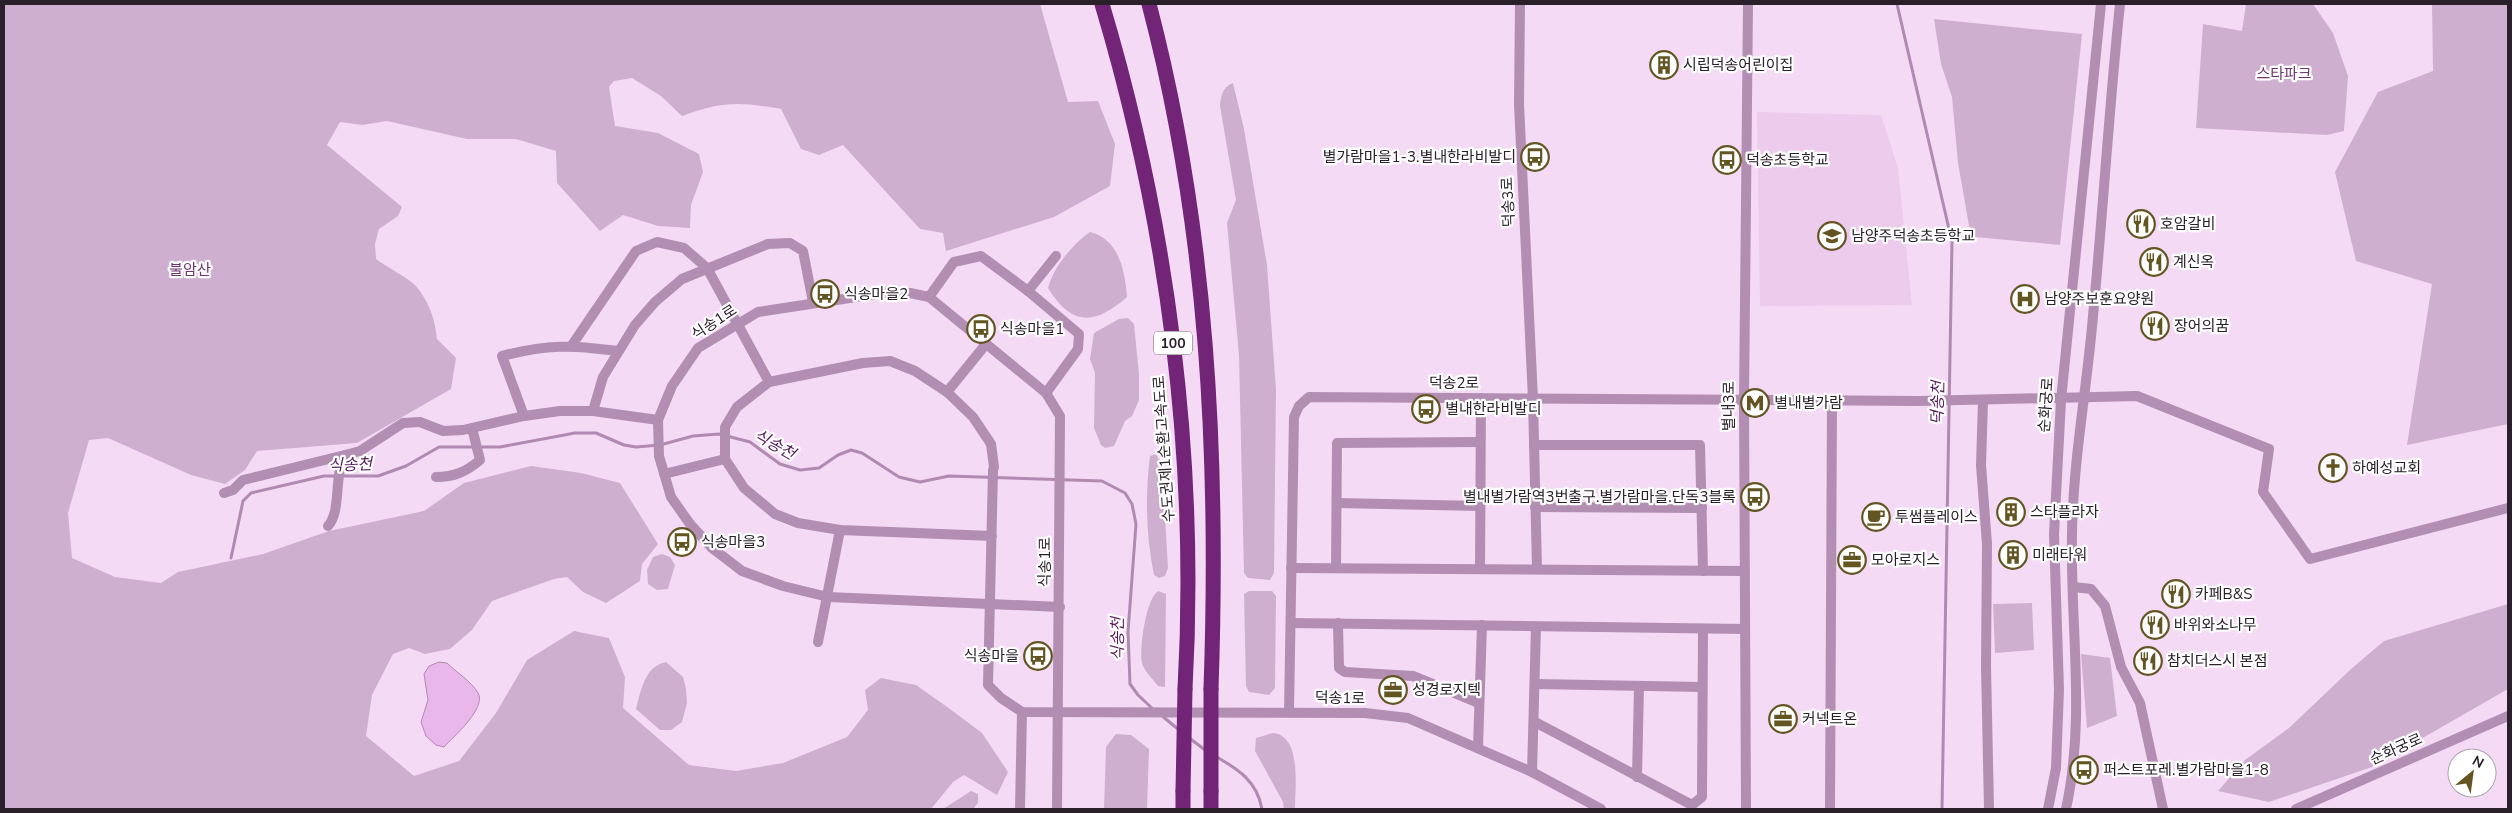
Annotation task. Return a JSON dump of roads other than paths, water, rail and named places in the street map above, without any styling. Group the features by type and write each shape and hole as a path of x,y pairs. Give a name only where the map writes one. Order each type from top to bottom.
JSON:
{"highway":[{"name":"수도권제1순환고속도로","path":"1102,4 1126,94 1152,211 1162,266 1177,375 1187,492 1188,634 1182,803"},
{"name":"100","path":"1149,4 1187,185 1206,328 1210,389 1214,596 1211,689 1211,803"}],"street":[{"name":"덕송3로","path":"1520,4 1519,114 1533,399 1537,570"},
{"name":"별내3로","path":"1746,809 1744,400 1748,4"},
{"name":"순화궁로","path":"2048,809 2056,768 2059,690 2054,534 2061,400 2101,4"},
{"path":"2066,809 2074,771 2077,698 2072,534 2075,477 2085,399 2120,4"},
{"path":"572,345 636,251 657,242 684,248 708,268 736,325 769,382"},
{"path":"593,411 603,378 635,324 655,302 682,279 768,244 790,243 803,251 813,302"},
{"path":"929,297 954,262 981,256 1028,291 1079,334 1078,349 1046,393"},
{"path":"1028,291 1056,256"},
{"name":"식송1로","path":"1057,809 1060,608 1060,416 1046,393 929,297 910,293 889,292 813,302 758,312 698,348 672,386 658,420 657,434 659,453 671,497 690,524 712,548 742,571 783,586 828,597 1060,608"},
{"path":"947,392 986,344"},
{"path":"524,416 502,356 536,347 572,345 618,351"},
{"path":"992,536 840,530 798,523 774,514 744,488 725,459 725,427 737,407 769,382 863,363 890,361 915,371 947,392 973,418 991,444 993,470 992,536 988,685 1001,698 1022,712 1020,809"},
{"path":"1990,809 1986,666 1987,544 1981,465 1983,401 2061,400 2137,396 2269,449 2263,492 2310,559 2508,508"},
{"name":"덕송2로","path":"1289,712 1294,417 1299,406 1309,397 1983,401"},
{"path":"1480,569 1481,398"},
{"path":"1830,809 1832,401"},
{"path":"224,493 233,490 244,480 343,459 360,451 403,423 420,422 443,431 473,432 524,416 560,411 593,411 658,420"},
{"path":"436,477 451,477 468,470 480,460 473,432"},
{"path":"1336,568 1337,443 1480,442"},
{"path":"1534,444 1700,445 1702,571"},
{"path":"328,526 337,507 336,484 343,459"},
{"path":"664,474 725,459"},
{"path":"1337,503 1480,506"},
{"path":"1535,507 1702,508"},
{"path":"818,642 840,530"},
{"path":"1292,568 1745,571"},
{"path":"2074,587 2091,589 2105,606 2121,667 2140,703 2163,809"},
{"path":"1290,623 1745,629"},
{"path":"1338,623 1339,668 1345,672 1414,676 1479,703"},
{"path":"1478,747 1482,625"},
{"path":"1532,772 1535,722 1536,627"},
{"path":"1535,722 1692,805 1702,797 1703,628"},
{"path":"1536,684 1702,687"},
{"path":"1637,777 1639,686"},
{"name":"덕송1로","path":"1022,712 1365,713 1408,718 1532,772 1602,809"},
{"name":"순화궁로","path":"2296,809 2508,716"}],"waterway":[{"name":"덕송천","path":"1897,4 1952,242 1942,809"},
{"name":"식송천","path":"231,558 243,501 251,493 324,476 378,476 406,466 439,447 500,447 575,433 596,433 624,445 636,447 660,445 693,436 719,434 750,442 780,464 800,470 819,468 838,455 851,450 862,453 899,477 920,482 949,476 1102,481 1125,493 1132,504 1136,524 1128,632 1130,684 1138,695 1154,710"},
{"name":"식송천","path":"1161,715 1179,730"},
{"name":"식송천","path":"1188,737 1205,750"},
{"name":"식송천","path":"1215,756 1239,771 1251,783 1262,809"}],"place":[{"name":"시립덕송어린이집","path":"1664,65"},
{"name":"별가람마을1-3.별내한라비발디","path":"1535,157"},
{"name":"덕송초등학교","path":"1727,160"},
{"name":"호암갈비","path":"2141,224"},
{"name":"남양주덕송초등학교","path":"1832,236"},
{"name":"계신옥","path":"2154,262"},
{"name":"식송마을2","path":"825,294"},
{"name":"남양주보훈요양원","path":"2025,299"},
{"name":"장어의꿈","path":"2155,326"},
{"name":"식송마을1","path":"981,329"},
{"name":"별내별가람","path":"1755,403"},
{"name":"별내한라비발디","path":"1426,409"},
{"name":"하예성교회","path":"2333,468"},
{"name":"별내별가람역3번출구.별가람마을.단독3블록","path":"1755,497"},
{"name":"스타플라자","path":"2011,512"},
{"name":"투썸플레이스","path":"1876,517"},
{"name":"식송마을3","path":"682,542"},
{"name":"미래타워","path":"2013,555"},
{"name":"모아로지스","path":"1852,560"},
{"name":"카페B&S","path":"2176,594"},
{"name":"바위와소나무","path":"2155,625"},
{"name":"식송마을","path":"1038,656"},
{"name":"참치더스시 본점","path":"2148,661"},
{"name":"성경로지텍","path":"1393,690"},
{"name":"커넥트온","path":"1783,719"},
{"name":"퍼스트포레.별가람마을1-8","path":"2084,770"}],"park label":[{"name":"스타파크","path":"2284,74"},
{"name":"불암산","path":"190,270"}]}
